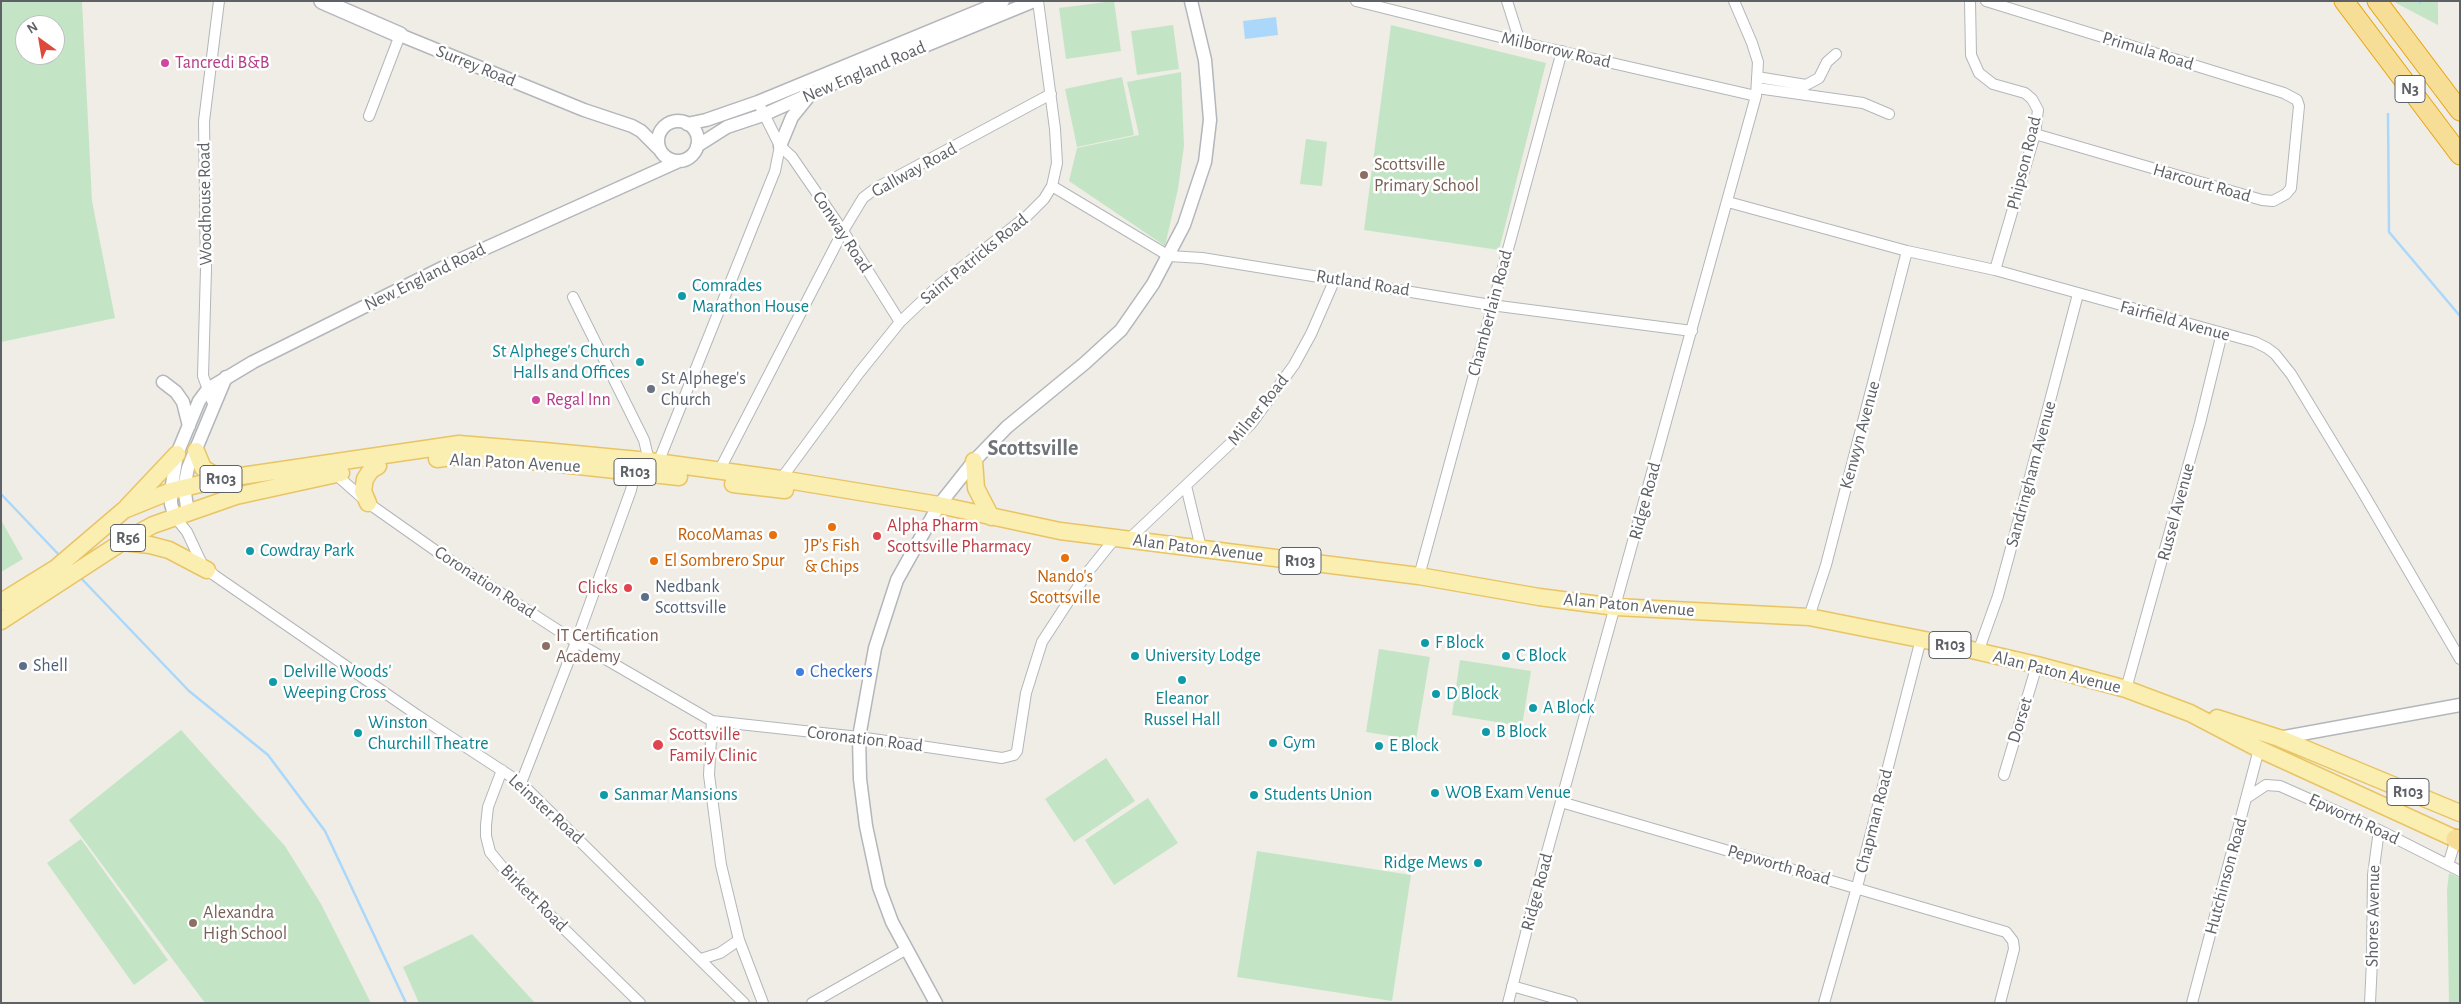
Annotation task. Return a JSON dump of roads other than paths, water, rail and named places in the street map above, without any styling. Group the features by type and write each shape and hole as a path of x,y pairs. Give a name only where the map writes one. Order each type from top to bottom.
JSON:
{"highway":[{"path":"2340,1 2361,24"},
{"name":"N3","path":"2344,1 2460,155"},
{"name":"N3","path":"2378,1 2460,111"}],"main road":[{"name":"Surrey Road","path":"322,1 400,35"},
{"name":"Alan Paton Avenue","path":"1,621 61,574 76,553 99,529 131,507 253,491 330,469 459,444 654,462 781,479 936,509 1020,531 1060,530"},
{"path":"196,451 203,468 221,479"},
{"path":"131,507 177,454"},
{"name":"Alan Paton Avenue","path":"1,602 61,574 85,567 178,502 221,479 378,466 459,456 635,472 936,509 1060,530 1419,576 1539,597 1616,607 1809,617 1921,639 2036,665 2126,689 2190,713 2259,750 2458,836"},
{"path":"974,460 976,488 991,517"},
{"path":"368,503 363,491 364,479 371,470 378,466"},
{"path":"122,542 150,545 169,550 207,570"},
{"name":"Alan Paton Avenue","path":"2190,713 2215,718 2279,738 2460,813"}],"street":[{"name":"Woodhouse Road","path":"214,406 203,376 206,269 204,121 218,1"},
{"name":"New England Road","path":"687,124 706,120 758,102 1002,1"},
{"name":"New England Road","path":"697,146 727,128 763,115 1034,1"},
{"name":"Saint Patricks Road","path":"781,479 859,373 900,322 938,286 1028,216 1044,199 1052,186 1057,162 1051,94 1038,1"},
{"path":"936,1003 905,950 884,902 875,872 860,779 859,737 871,666 891,595 904,566 936,509 974,460 1022,414 1085,363 1121,330 1146,296 1184,225 1197,191 1209,137 1208,81 1192,1"},
{"name":"Milborrow Road","path":"1356,1 1562,52 1757,87"},
{"path":"1507,1 1520,42"},
{"name":"Ridge Road","path":"1508,1003 1561,802 1728,202 1757,87 1758,62 1734,1"},
{"name":"Phipson Road","path":"1970,1 1971,55 1975,66 1986,80 2025,93 2032,99 2038,110 2035,134 1995,270"},
{"name":"Primula Road","path":"1986,1 2284,93 2297,100 2299,111"},
{"path":"369,116 400,35"},
{"name":"Surrey Road","path":"400,35 584,110 632,126 643,133 660,151"},
{"name":"Chamberlain Road","path":"1419,576 1491,305 1562,52"},
{"path":"1757,87 1806,85 1820,78 1827,62 1836,54"},
{"path":"1757,87 1863,103 1889,114"},
{"path":"654,462 775,171 780,146 792,117 810,94"},
{"name":"Gallway Road","path":"719,471 843,231 860,203 876,188 1051,94"},
{"name":"Conway Road","path":"758,102 780,146 792,157 843,231 900,322"},
{"name":"Harcourt Road","path":"2035,134 2262,200 2272,201 2281,198 2291,188 2299,111"},
{"path":"677,122 687,124 694,131 697,146 688,158 679,161 669,159 660,151 658,137 663,128 677,122"},
{"name":"Surrey Road","path":"632,126 663,128"},
{"name":"New England Road","path":"627,184 651,167 660,151"},
{"name":"New England Road","path":"178,502 177,454 199,401 208,389 226,377 446,266 679,161"},
{"name":"Rutland Road","path":"1052,186 1169,256 1202,258 1491,305 1692,331"},
{"name":"Fairfield Avenue","path":"1728,202 1907,251 1995,270 2255,342 2275,354 2280,359 2362,491 2460,659"},
{"name":"Kenwyn Avenue","path":"1809,617 1826,565 1907,251"},
{"name":"Milner Road","path":"1002,758 1014,755 1017,751 1026,694 1042,642 1087,572 1123,538 1186,486 1251,424 1273,397 1311,334 1335,279"},
{"name":"Sandringham Avenue","path":"1978,652 1998,596 2078,294"},
{"path":"573,297 654,462"},
{"name":"Russel Avenue","path":"2126,689 2200,424 2222,333"},
{"path":"178,502 188,468 226,377"},
{"path":"163,382 176,392 183,402 189,426"},
{"name":"Coronation Road","path":"330,469 368,503 420,540 576,642 712,721 859,737 1002,758"},
{"path":"521,783 576,642 631,490 635,472"},
{"path":"1186,486 1201,548"},
{"name":"Leinster Road","path":"178,502 187,532 199,559 207,570 417,715 521,783 744,1003"},
{"name":"Chapman Road","path":"1824,1003 1857,887 1921,639"},
{"name":"Dorset","path":"2004,775 2036,665"},
{"path":"2279,738 2460,705"},
{"path":"712,721 709,775 714,822 725,883 739,940 763,1003"},
{"name":"Hutchinson Road","path":"2192,1003 2259,750"},
{"name":"Birkett Road","path":"502,770 488,807 486,836 490,852 508,874 640,1003"},
{"name":"Epworth Road","path":"2248,797 2266,785 2280,786 2379,830 2460,871"},
{"name":"Pepworth Road","path":"1561,802 1996,928 2010,936 2014,949 2000,1003"},
{"name":"Shores Avenue","path":"2370,1003 2374,866 2379,830"},
{"path":"2448,865 2458,836"},
{"path":"701,959 720,952 739,940"},
{"path":"812,1003 905,950"},
{"path":"1512,986 1572,1003"}],"water":[{"path":"1276,17 1278,35 1245,39 1243,21"}],"waterway":[{"path":"2388,114 2389,232 2460,316"},
{"path":"1,494 61,557"},
{"path":"79,576 189,691 268,755 325,831 406,1003"}],"place":[{"name":"Tancredi B&B","path":"165,63"},
{"name":"Scottsville Primary School","path":"1364,175"},
{"name":"Comrades Marathon House","path":"682,296"},
{"name":"St Alphege's Church Halls and Offices","path":"640,362"},
{"name":"St Alphege's Church","path":"651,389"},
{"name":"Regal Inn","path":"536,400"},
{"name":"JP’s Fish & Chips","path":"832,527"},
{"name":"RocoMamas","path":"773,535"},
{"name":"Alpha Pharm Scottsville Pharmacy","path":"877,536"},
{"name":"Cowdray Park","path":"250,551"},
{"name":"Nando's Scottsville","path":"1065,558"},
{"name":"El Sombrero Spur","path":"654,561"},
{"name":"Clicks","path":"628,588"},
{"name":"Nedbank Scottsville","path":"645,597"},
{"name":"F Block","path":"1425,643"},
{"name":"IT Certification Academy","path":"546,646"},
{"name":"University Lodge","path":"1135,656"},
{"name":"C Block","path":"1506,656"},
{"name":"Shell","path":"23,666"},
{"name":"Checkers","path":"800,672"},
{"name":"Eleanor Russel Hall","path":"1182,680"},
{"name":"Delville Woods' Weeping Cross","path":"273,682"},
{"name":"D Block","path":"1436,694"},
{"name":"A Block","path":"1533,708"},
{"name":"B Block","path":"1486,732"},
{"name":"Winston Churchill Theatre","path":"358,733"},
{"name":"Gym","path":"1273,743"},
{"name":"Scottsville Family Clinic","path":"658,745"},
{"name":"E Block","path":"1379,746"},
{"name":"WOB Exam Venue","path":"1435,793"},
{"name":"Sanmar Mansions","path":"604,795"},
{"name":"Students Union","path":"1254,795"},
{"name":"Ridge Mews","path":"1478,863"},
{"name":"Alexandra High School","path":"193,923"}],"district":[{"name":"Scottsville","path":"1033,448"}]}
